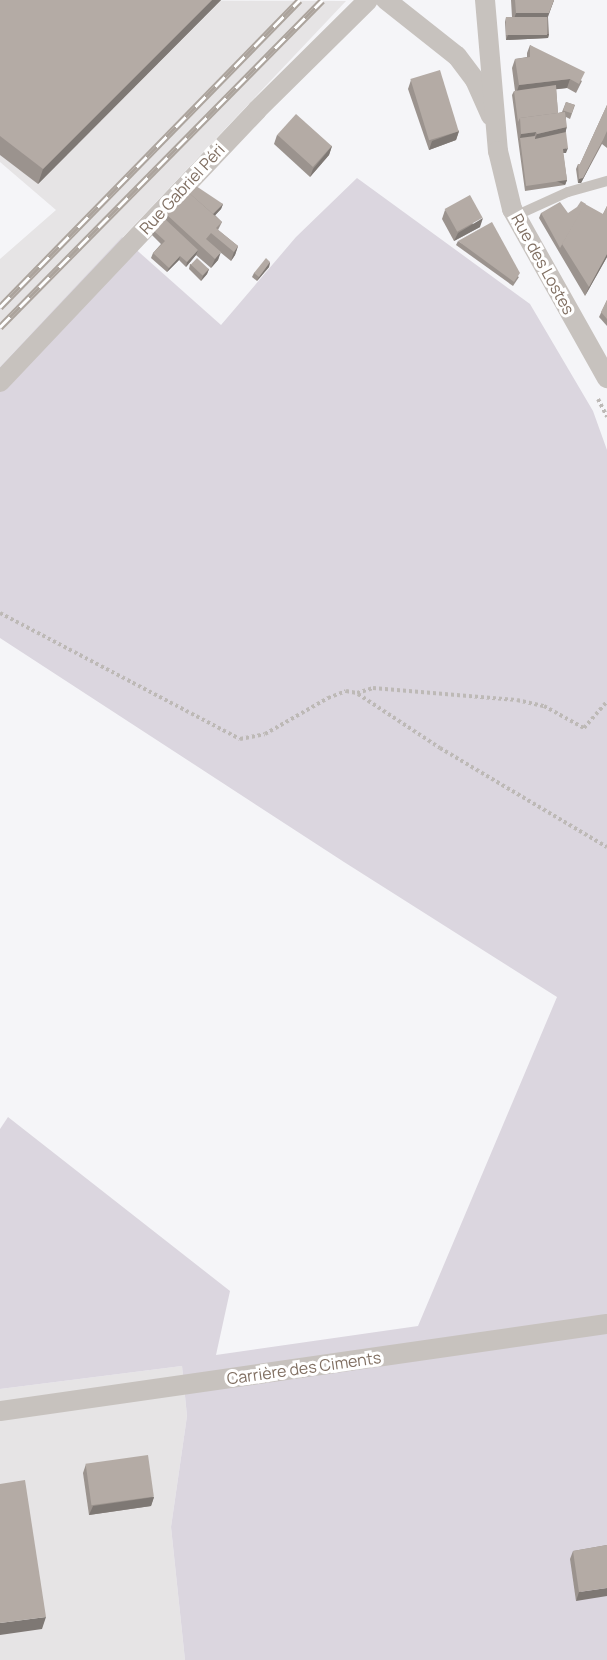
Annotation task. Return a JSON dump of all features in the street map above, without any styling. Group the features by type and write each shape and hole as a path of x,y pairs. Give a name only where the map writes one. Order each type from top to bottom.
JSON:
{"street":[{"name":"Rue Gabriel Péri","path":"0,382 257,110 368,0"},
{"path":"386,0 450,51 467,69 483,96 495,128"},
{"name":"Rue des Lostes","path":"485,0 495,128 503,181 515,216 607,378"},
{"name":"Carrière des Ciments","path":"0,1411 607,1324"}],"lane":[{"path":"515,216 568,192 607,181"}],"path":[{"path":"0,613 240,740 265,734 328,698 346,691 357,693 440,748 607,847"},
{"path":"357,693 373,688 517,700 544,706 584,728 607,702"}],"shaded area":[{"path":"0,0 346,1 0,367 0,259 56,210 0,162"},
{"path":"357,178 530,304 593,411 607,450 607,1660 185,1660 171,1527 187,1416 182,1366 0,1389 0,1129 8,1117 230,1291 216,1355 418,1326 557,997 344,862 0,638 0,367 122,237 221,325 296,237"},
{"path":"182,1366 187,1416 171,1527 185,1660 0,1660 0,1389"}],"building":[{"path":"0,0 212,0 43,169 0,136"},
{"path":"515,0 554,0 549,13 516,13"},
{"path":"506,17 547,17 547,35 506,35"},
{"path":"530,45 585,72 579,84 570,79 519,85 515,59 530,57"},
{"path":"440,70 459,131 429,140 410,79"},
{"path":"556,85 558,113 520,118 518,122 514,91"},
{"path":"566,102 575,105 572,113 563,111"},
{"path":"607,105 607,131 583,178 579,179 578,164"},
{"path":"565,112 567,127 537,134 536,132 521,134 520,118"},
{"path":"296,114 332,146 313,167 277,135"},
{"path":"566,132 568,148 563,149 567,180 526,186 520,138 535,136 535,139"},
{"path":"196,186 223,204 213,214 189,193"},
{"path":"188,192 222,222 216,228 238,246 234,252 211,233 206,239 221,252 215,259 166,214"},
{"path":"470,195 483,218 457,232 445,209"},
{"path":"581,201 586,204 560,248 541,213 560,202 568,213"},
{"path":"585,204 603,214 607,206 607,254 589,287 562,244"},
{"path":"165,219 198,250 187,262 180,256 169,268 153,253 165,241 154,231"},
{"path":"492,222 520,273 514,282 458,241"},
{"path":"197,258 209,269 203,275 191,265"},
{"path":"266,258 270,262 259,277 254,273"},
{"path":"607,300 607,319 601,312"},
{"path":"148,1455 154,1497 91,1505 86,1464"},
{"path":"25,1480 46,1617 0,1623 0,1484"},
{"path":"607,1545 607,1588 579,1592 573,1551"}],"railway":[{"path":"0,307 300,0"},
{"path":"0,327 322,0"}]}
